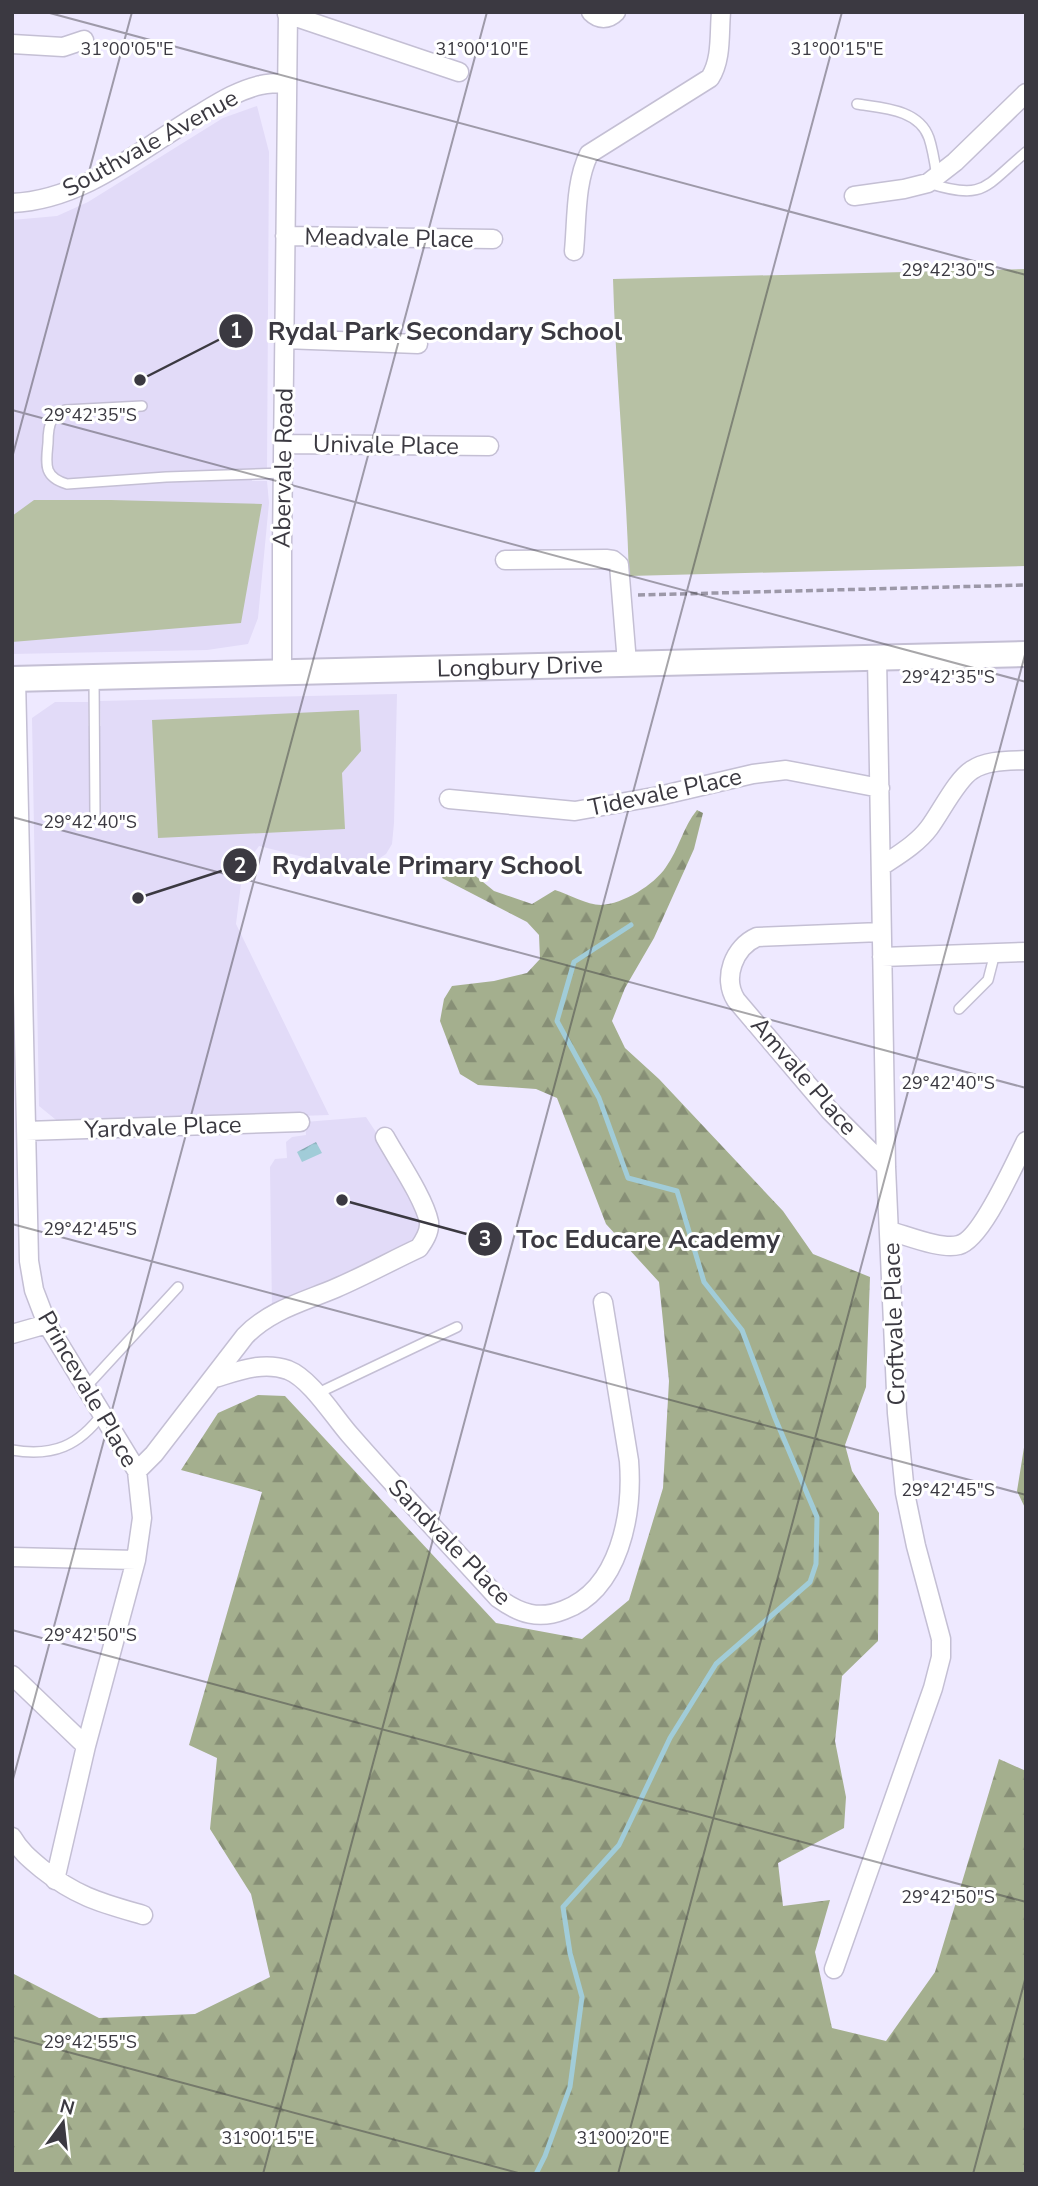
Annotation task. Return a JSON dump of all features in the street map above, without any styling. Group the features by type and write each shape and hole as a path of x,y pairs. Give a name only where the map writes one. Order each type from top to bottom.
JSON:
{"street":[{"path":"591,12 599,18 609,18 617,12"},
{"path":"574,251 581,180 589,154 710,78 716,69 718,58 721,12"},
{"path":"288,13 459,72"},
{"name":"Abervale Road","path":"282,671 288,13"},
{"path":"12,44 63,47 83,40"},
{"name":"Southvale Avenue","path":"12,203 33,202 71,192 233,94 262,84 287,83"},
{"path":"854,196 904,189 933,180 1026,93"},
{"name":"Meadvale Place","path":"285,236 493,239"},
{"path":"284,340 418,344"},
{"name":"Univale Place","path":"283,444 489,446"},
{"path":"505,560 613,560 619,565 627,663"},
{"name":"Longbury Drive","path":"14,679 1026,654"},
{"name":"Croftvale Place","path":"834,1969 933,1688 941,1657 942,1639 916,1546 901,1461 887,1167 877,657"},
{"name":"Princevale Place","path":"14,679 18,1074 26,1132 29,1261 34,1290 47,1324 137,1471 142,1518 136,1560 86,1746 55,1880"},
{"path":"882,866 927,831 960,781 971,770 1000,761 1026,760"},
{"name":"Tidevale Place","path":"449,799 575,811 659,796 753,774 786,770 880,788"},
{"name":"Amvale Place","path":"881,932 757,937 741,947 735,957 729,980 736,1000 830,1111 887,1167"},
{"path":"882,957 1026,952"},
{"name":"Yardvale Place","path":"26,1132 300,1122"},
{"path":"137,1471 154,1454 257,1324 273,1314 419,1248 425,1240 429,1223 385,1137"},
{"path":"890,1231 945,1246 957,1246 966,1242 975,1236 1026,1141"},
{"name":"Sandvale Place","path":"215,1378 249,1368 271,1366 290,1371 316,1394 498,1598 531,1616 555,1614 581,1604 599,1585 618,1549 629,1507 629,1461 603,1302"},
{"path":"12,1334 47,1324"},
{"path":"12,1557 136,1560"},
{"path":"12,1675 86,1746"},
{"path":"12,1837 24,1854 55,1880 83,1897 143,1915"}],"lane":[{"path":"857,104 900,111 923,127 929,139 933,180 961,192 983,189 1026,152"},
{"path":"142,406 65,410 58,414 52,420 49,430 46,465 50,474 57,481 67,484 283,473"},
{"path":"94,677 95,816"},
{"path":"959,1009 988,981 995,953"},
{"path":"86,1387 178,1287"},
{"path":"316,1394 457,1327"},
{"path":"12,1450 48,1450 70,1444 89,1431 103,1413"}],"path":[{"path":"622,595 1026,585"}],"shaded area":[{"path":"257,106 269,152 267,469 252,469 252,481 267,481 269,503 258,618 248,644 207,650 12,654 12,220 57,216 88,202 223,118"},
{"path":"1026,269 1026,566 629,576 613,279"},
{"path":"34,500 262,504 241,623 12,642 12,516"},
{"path":"397,694 394,823 392,844 386,854 360,871 259,846 243,868 236,924 329,1115 61,1124 39,1106 32,718 55,702 88,702 88,726 101,726 100,701"},
{"path":"359,710 361,751 342,773 345,829 158,838 152,720"},
{"path":"366,1117 420,1213 422,1223 418,1232 412,1240 272,1309 270,1167 275,1159 287,1158 286,1142 292,1137 306,1135 305,1122"}],"green space":[{"path":"697,810 703,813 694,849 654,938 625,988 612,1021 625,1048 659,1079 783,1211 813,1254 870,1277 866,1387 845,1445 852,1471 879,1513 878,1641 842,1676 835,1741 846,1797 844,1828 778,1863 783,1906 830,1900 815,1952 832,2028 886,2041 935,1972 999,1759 1026,1771 1026,2174 12,2174 12,1973 99,2018 195,2014 270,1977 251,1894 210,1829 217,1758 189,1745 262,1492 181,1470 218,1413 258,1395 285,1396 496,1623 582,1639 629,1600 663,1488 669,1381 659,1282 606,1224 557,1098 536,1089 478,1085 460,1074 440,1021 444,999 452,986 494,981 527,973 540,959 539,935 527,922 442,878 448,867 472,873 494,891 532,904 555,890 590,903 610,904 637,892 661,874"},
{"path":"1026,1435 1026,1510 1017,1491"}],"water":[{"path":"316,1142 322,1153 302,1162 297,1152"}],"waterway":[{"path":"536,2174 570,2087 582,1997 570,1953 563,1907 619,1845 670,1738 716,1664 810,1582 816,1564 817,1517 775,1418 742,1330 704,1282 677,1191 628,1178 599,1098 557,1021 574,962 631,925"}],"place":[{"name":"Rydal Park Secondary School","path":"140,380"},
{"name":"Rydalvale Primary School","path":"138,898"},
{"name":"Toc Educare Academy","path":"342,1200"}]}
